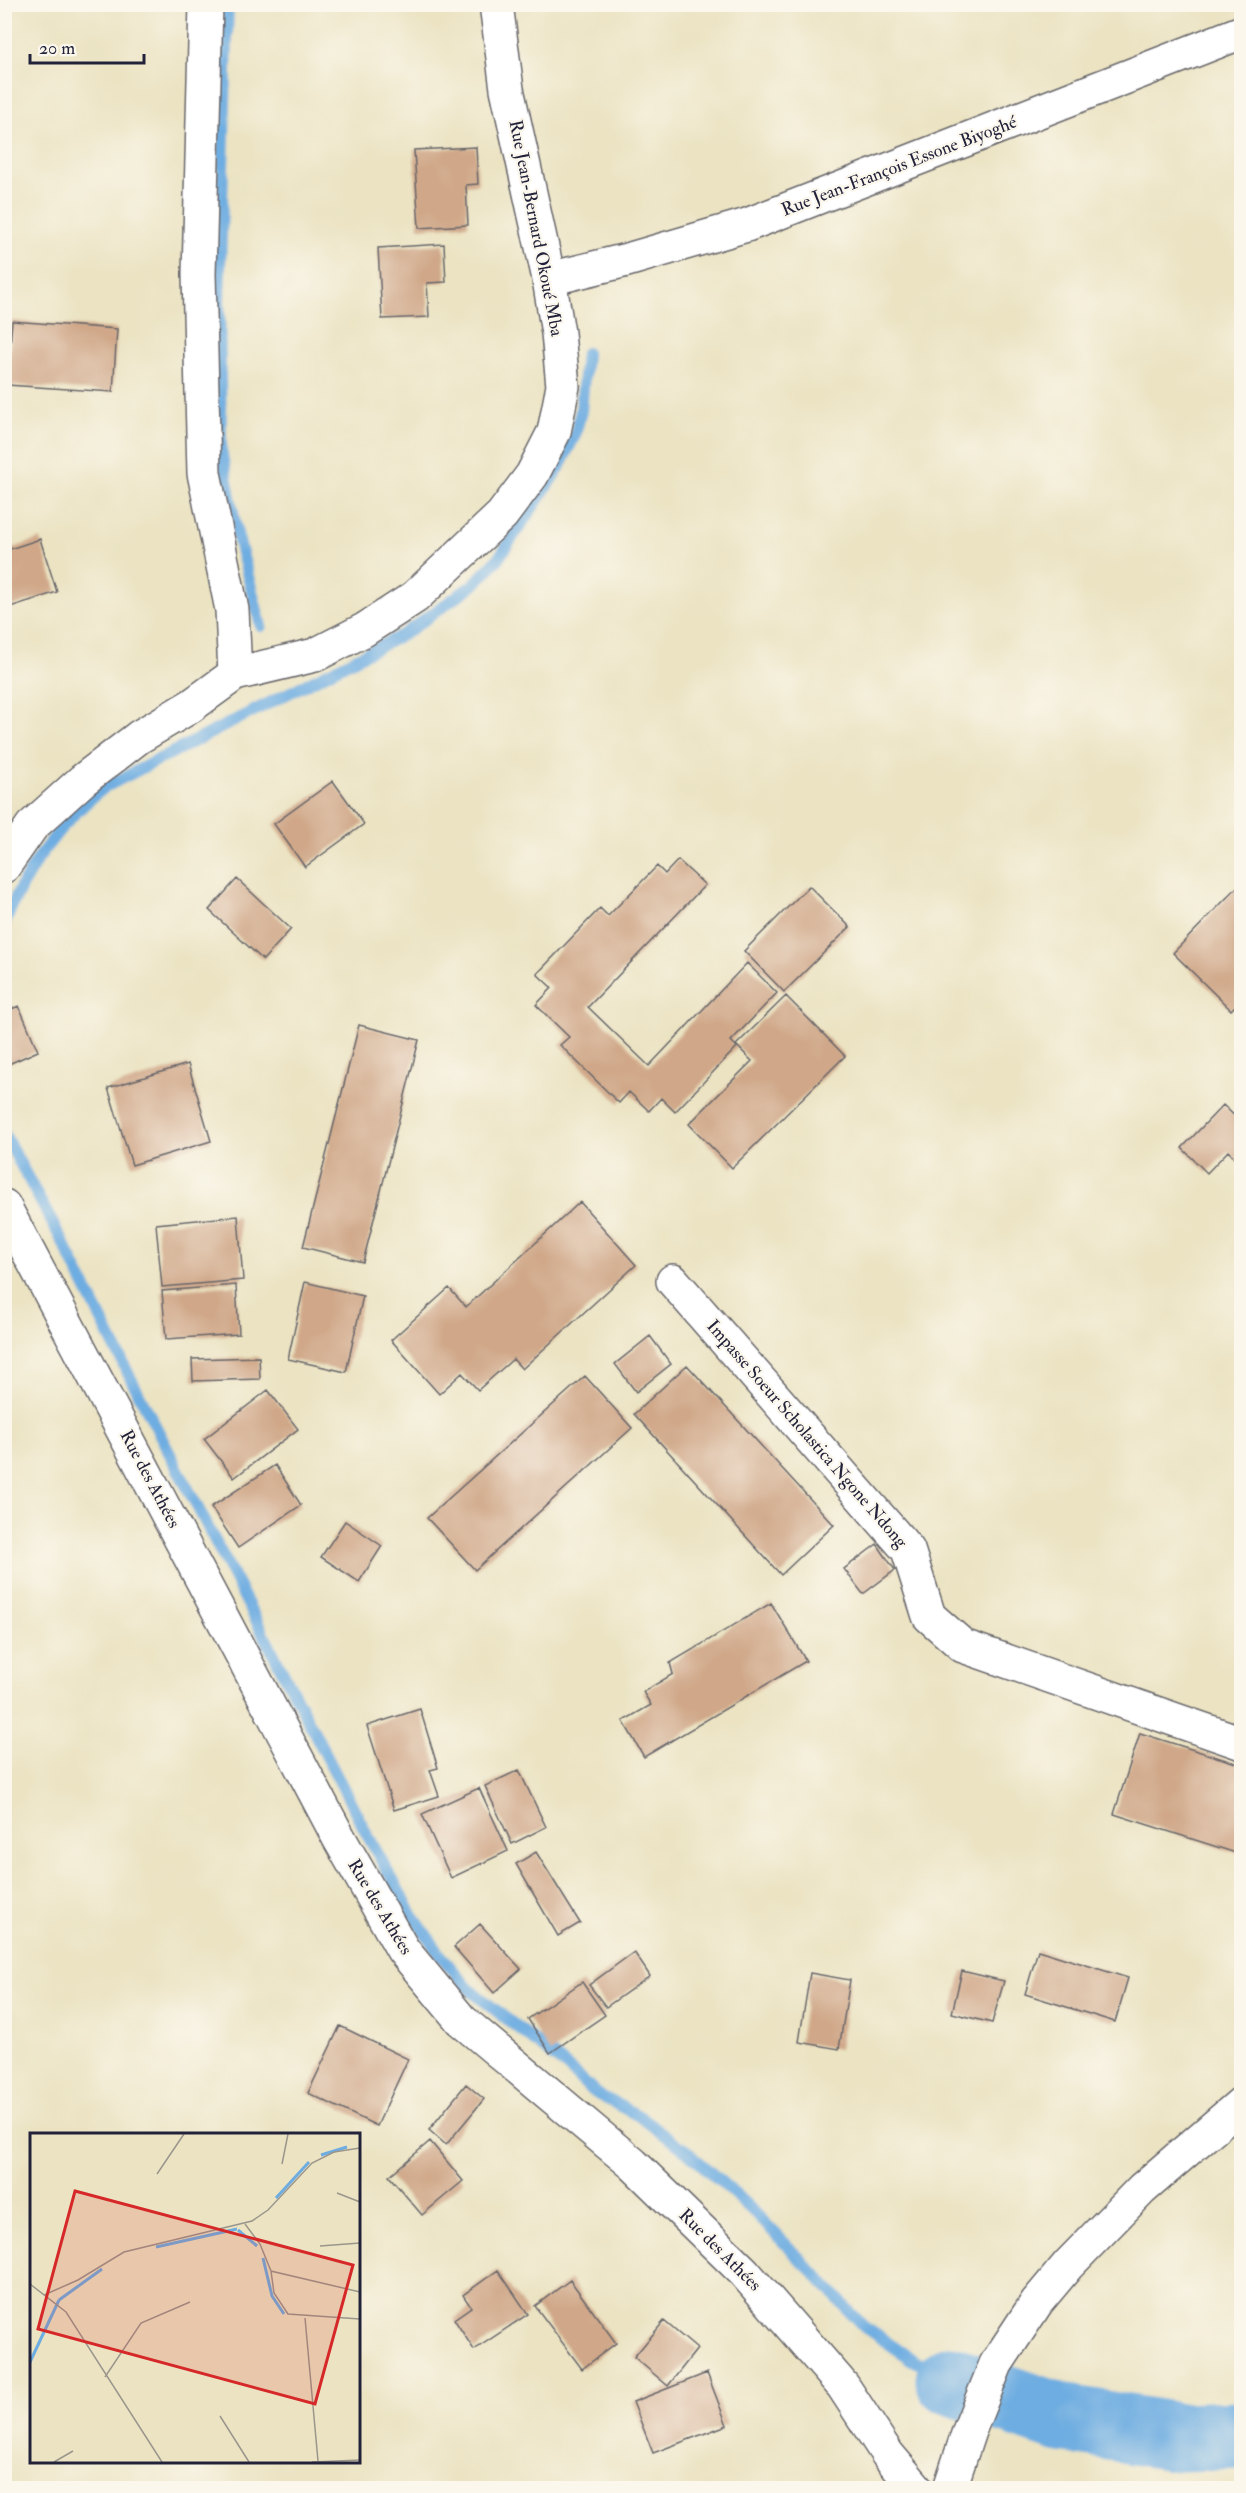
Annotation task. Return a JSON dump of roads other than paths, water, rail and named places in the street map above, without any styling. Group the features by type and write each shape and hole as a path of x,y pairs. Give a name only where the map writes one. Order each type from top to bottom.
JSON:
{"street":[{"path":"4,866 32,826 82,780 140,737 192,706 235,674 232,610 204,473 199,274 206,4"},
{"name":"Rue Jean-Bernard Okoué Mba","path":"235,674 315,655 364,630 415,597 502,515 532,475 554,432 563,386 549,279 507,89 495,4"},
{"name":"Rue Jean-François Essone Biyoghé","path":"549,279 747,225 1242,33"},
{"name":"Rue des Athées","path":"4,1206 339,1838 403,1950 461,2020 633,2164 744,2272 843,2386 888,2455 916,2488"},
{"name":"Impasse Soeur Scholastica Ngone Ndong","path":"673,1281 908,1550 929,1616 963,1646 1242,1743"},
{"path":"950,2488 969,2431 996,2364 1037,2302 1083,2249 1142,2188 1242,2103"}],"waterway":[{"path":"228,4 219,299 221,450 237,534 261,626"},
{"path":"4,925 22,885 45,848 73,815 105,787 404,634 473,585 498,559 559,468 575,435 581,411 586,353"},
{"path":"4,1134 66,1248 129,1375 370,1840 413,1916 442,1957 468,1988 567,2067 595,2093 639,2116 688,2152 752,2210 863,2326 913,2360 950,2380"},
{"path":"950,2380 1061,2418 1178,2437 1242,2435"}]}
